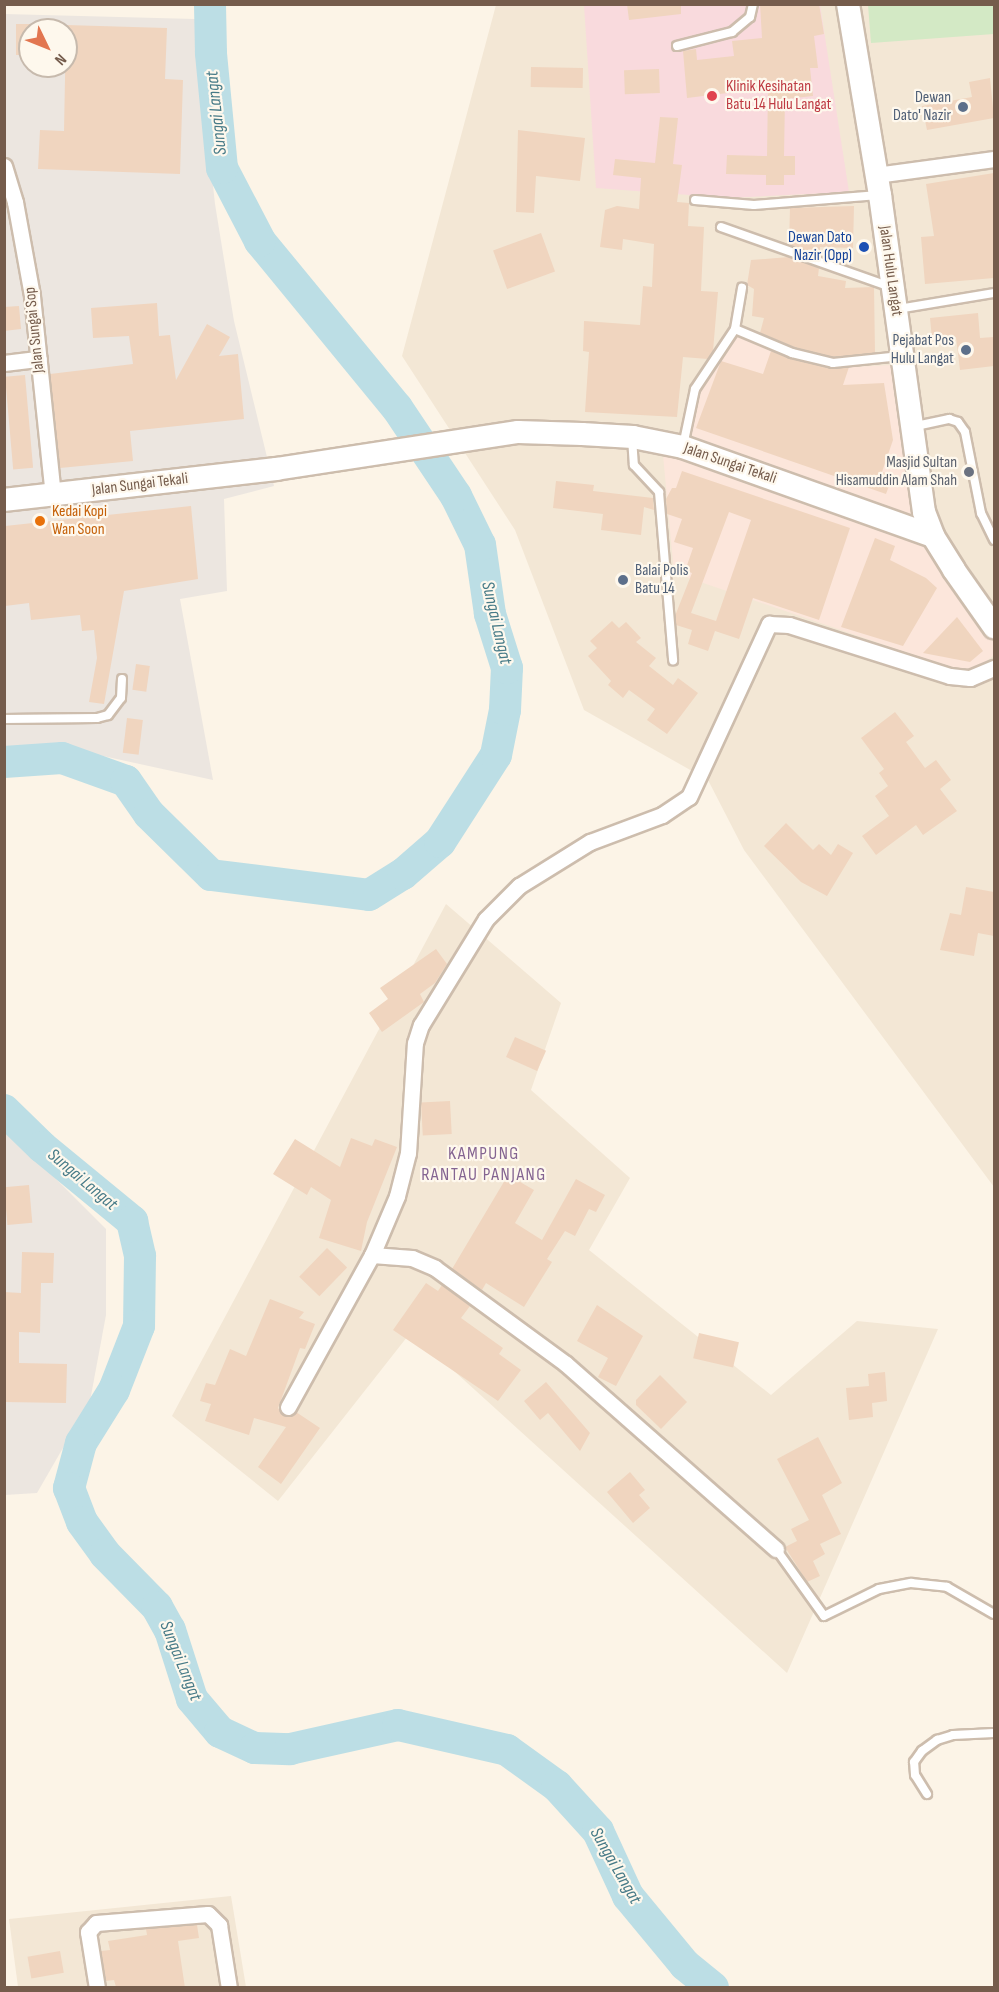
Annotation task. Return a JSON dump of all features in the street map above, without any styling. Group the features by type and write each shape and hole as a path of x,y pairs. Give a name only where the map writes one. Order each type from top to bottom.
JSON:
{"street":[{"name":"Jalan Hulu Langat","path":"848,4 878,185 920,492 933,536 994,627"},
{"path":"878,185 994,159"},
{"name":"Jalan Sungai Sop","path":"4,166 24,245 39,359 52,495"},
{"path":"4,363 39,359"},
{"name":"Jalan Sungai Tekali","path":"4,500 276,469 518,432 633,437 683,447 933,536"},
{"path":"933,536 978,591 994,602"},
{"path":"288,1407 372,1255 397,1196 408,1153 415,1043 421,1025 486,919 519,886 590,842 662,815 689,797 766,626 789,625 950,676 970,678 994,668"},
{"path":"372,1255 412,1258 445,1275 566,1364 776,1549"},
{"path":"97,1988 90,1927 96,1923 212,1915 219,1925 230,1988"}],"lane":[{"path":"677,46 732,32 750,17 753,4"},
{"path":"695,200 754,205 878,185"},
{"path":"721,227 894,298 994,293"},
{"path":"683,447 699,377 735,329 742,288"},
{"path":"735,329 792,353 833,363 902,356"},
{"path":"911,426 949,420 958,422 965,432 981,513 994,540"},
{"path":"633,437 634,465 659,492 673,660"},
{"path":"4,719 97,718 108,715 121,698 122,680"},
{"path":"776,1549 824,1616 879,1589 911,1583 947,1587 994,1614"},
{"path":"927,1794 915,1775 915,1762 921,1751 936,1740 953,1735 994,1734"}],"shaded area":[{"path":"496,5 994,5 994,1187 744,850 708,780 584,710 515,530 402,356"},
{"name":"Klinik Kesihatan Batu 14 Hulu Langat","path":"584,5 820,5 849,192 729,198 596,188"},
{"path":"5,14 195,19 215,204 234,321 274,486 224,499 227,591 180,599 213,780 48,744 5,751"},
{"path":"736,334 788,356 831,368 893,365 914,516 926,547 994,643 994,655 976,670 952,668 674,573 663,455 683,458 700,384"},
{"path":"446,904 561,1003 531,1090 630,1178 589,1250 771,1395 857,1321 938,1329 787,1673 411,1332 278,1501 172,1416"},
{"path":"5,1128 106,1229 106,1315 90,1401 37,1493 5,1495"},
{"path":"231,1896 246,1987 18,1987 9,1919"}],"green space":[{"path":"868,5 994,5 994,34 871,43"}],"building":[{"path":"627,4 681,4 681,14 629,20"},
{"path":"760,4 819,4 824,34 814,36 818,68 810,68 813,96 785,99 784,156 795,156 795,175 784,175 784,185 766,185 766,175 726,174 727,155 767,156 768,88 687,98 683,51 696,49 697,60 734,56 732,41 762,38"},
{"path":"16,24 18,24 18,55 16,55"},
{"path":"78,25 167,28 165,79 183,80 180,174 38,169 40,130 64,131 65,78 78,78"},
{"path":"531,67 583,68 583,88 531,87"},
{"path":"659,69 660,93 625,94 624,70"},
{"path":"990,78 994,118 927,130 922,106 972,97 969,82"},
{"path":"660,117 678,118 673,164 682,165 677,202 689,203 688,226 704,227 701,291 718,292 713,351 708,359 683,357 677,417 585,412 589,352 583,351 584,321 640,325 643,286 652,287 654,244 623,239 622,250 600,247 605,210 617,206 639,209 641,178 613,175 615,159 655,163"},
{"path":"518,130 585,138 580,181 536,176 534,213 516,212"},
{"path":"994,173 994,278 925,284 921,237 934,236 926,184"},
{"path":"854,206 853,248 820,247 820,255 789,245 790,208"},
{"path":"541,233 555,272 507,289 493,250"},
{"path":"789,257 819,268 818,276 846,281 845,288 874,287 875,353 833,357 794,347 760,333 764,318 752,316 754,289 747,285 751,260"},
{"path":"157,303 159,336 170,335 176,380 207,324 230,337 219,356 238,354 244,419 130,431 133,461 60,468 50,374 133,364 129,336 93,338 91,308"},
{"path":"19,306 21,329 4,331 4,307"},
{"path":"978,313 980,338 994,337 994,366 960,370 956,337 932,339 930,318"},
{"path":"771,351 832,369 849,367 843,385 884,383 893,440 882,472 893,475 886,494 696,428 721,361 763,374"},
{"path":"25,375 33,468 13,469 5,377"},
{"path":"682,471 850,528 819,620 753,598 739,639 715,631 708,651 688,644 692,630 676,625 675,616 692,573 685,571 693,548 674,542 682,519 667,514 666,499 672,488 676,488","holes":["729,512 751,520 716,621 691,613"]},
{"path":"556,481 594,485 593,491 653,498 654,510 644,507 641,535 601,530 603,514 553,508"},
{"path":"191,506 198,579 124,591 104,704 89,702 97,658 94,630 82,631 80,615 31,620 29,603 5,606 5,526"},
{"path":"875,538 895,546 890,560 926,578 937,588 903,646 841,627"},
{"path":"957,617 983,651 970,662 923,653"},
{"path":"612,621 619,628 626,622 641,638 636,642 656,658 649,666 673,685 678,678 698,693 667,734 647,720 655,709 629,690 623,698 608,685 611,681 588,656 597,648 590,641"},
{"path":"136,664 150,666 146,692 132,690"},
{"path":"895,712 914,736 906,742 925,768 936,760 951,780 940,789 957,811 923,835 916,825 876,855 862,836 889,816 875,796 888,786 879,773 884,769 861,738"},
{"path":"127,718 143,720 139,755 123,753"},
{"path":"786,823 813,850 819,844 831,855 838,844 853,853 827,896 801,882 764,846"},
{"path":"966,887 994,892 994,936 978,933 974,956 940,950 950,913 961,915"},
{"path":"436,949 447,964 435,983 420,994 424,1002 382,1032 369,1013 388,999 380,988"},
{"path":"515,1037 546,1051 537,1071 506,1057"},
{"path":"450,1101 452,1134 423,1135 421,1103"},
{"path":"351,1138 372,1146 375,1139 397,1147 367,1222 361,1251 319,1238 331,1200 311,1187 307,1195 273,1174 295,1139 340,1167"},
{"path":"508,1175 534,1190 515,1223 542,1240 576,1179 605,1195 596,1212 589,1209 575,1236 565,1231 547,1259 552,1262 524,1307 486,1283 482,1290 452,1269"},
{"path":"29,1185 32,1223 7,1225 4,1187"},
{"path":"327,1248 347,1267 319,1296 299,1277"},
{"path":"22,1252 54,1253 53,1283 41,1283 40,1333 19,1332 19,1363 67,1364 66,1403 4,1402 4,1292 21,1293"},
{"path":"426,1283 438,1291 442,1285 470,1306 461,1318 503,1348 499,1354 521,1370 498,1401 393,1330"},
{"path":"270,1299 304,1312 299,1318 315,1324 305,1349 300,1348 278,1408 284,1416 296,1412 320,1428 281,1484 258,1467 286,1427 254,1418 249,1435 205,1421 211,1404 200,1401 206,1383 215,1385 230,1349 246,1356"},
{"path":"597,1305 643,1336 616,1386 598,1377 608,1358 577,1341"},
{"path":"699,1333 739,1342 733,1368 693,1358"},
{"path":"885,1372 887,1401 872,1403 873,1417 849,1420 846,1388 869,1386 868,1374"},
{"path":"660,1375 687,1402 661,1429 636,1405 636,1400"},
{"path":"546,1382 590,1433 580,1451 548,1413 540,1420 524,1401"},
{"path":"818,1437 842,1483 822,1495 841,1534 820,1544 825,1554 813,1561 820,1576 807,1582 785,1547 797,1541 791,1529 809,1520 777,1459"},
{"path":"630,1472 645,1490 639,1495 650,1508 633,1523 607,1492"},
{"path":"197,1925 199,1938 178,1941 185,1988 116,1987 114,1980 106,1981 101,1951 110,1950 108,1941 147,1935 146,1929"},
{"path":"60,1951 64,1973 31,1978 28,1957"}],"waterway":[{"name":"Sungai Langat","path":"4,762 62,758 126,781 149,814 211,875 369,895 403,874 440,842 496,755 505,710 507,668 490,614 480,545 456,496 397,408 260,241 222,168 211,53 210,4"},
{"name":"Sungai Langat","path":"4,1110 42,1147 132,1221 140,1256 139,1326 114,1390 81,1443 69,1488 82,1522 105,1554 157,1607 170,1630 192,1699 220,1732 255,1748 290,1749 398,1725 507,1750 557,1786 598,1831 628,1896 685,1965 713,1988"}],"place":[{"name":"Klinik Kesihatan Batu 14 Hulu Langat","path":"712,96"},
{"name":"Dewan Dato' Nazir","path":"963,107"},
{"name":"Dewan Dato Nazir (Opp)","path":"864,247"},
{"name":"Pejabat Pos Hulu Langat","path":"966,350"},
{"name":"Masjid Sultan Hisamuddin Alam Shah","path":"969,472"},
{"name":"Kedai Kopi Wan Soon","path":"40,521"},
{"name":"Balai Polis Batu 14","path":"623,580"}],"district":[{"name":"KAMPUNG RANTAU PANJANG","path":"484,1165"}]}
